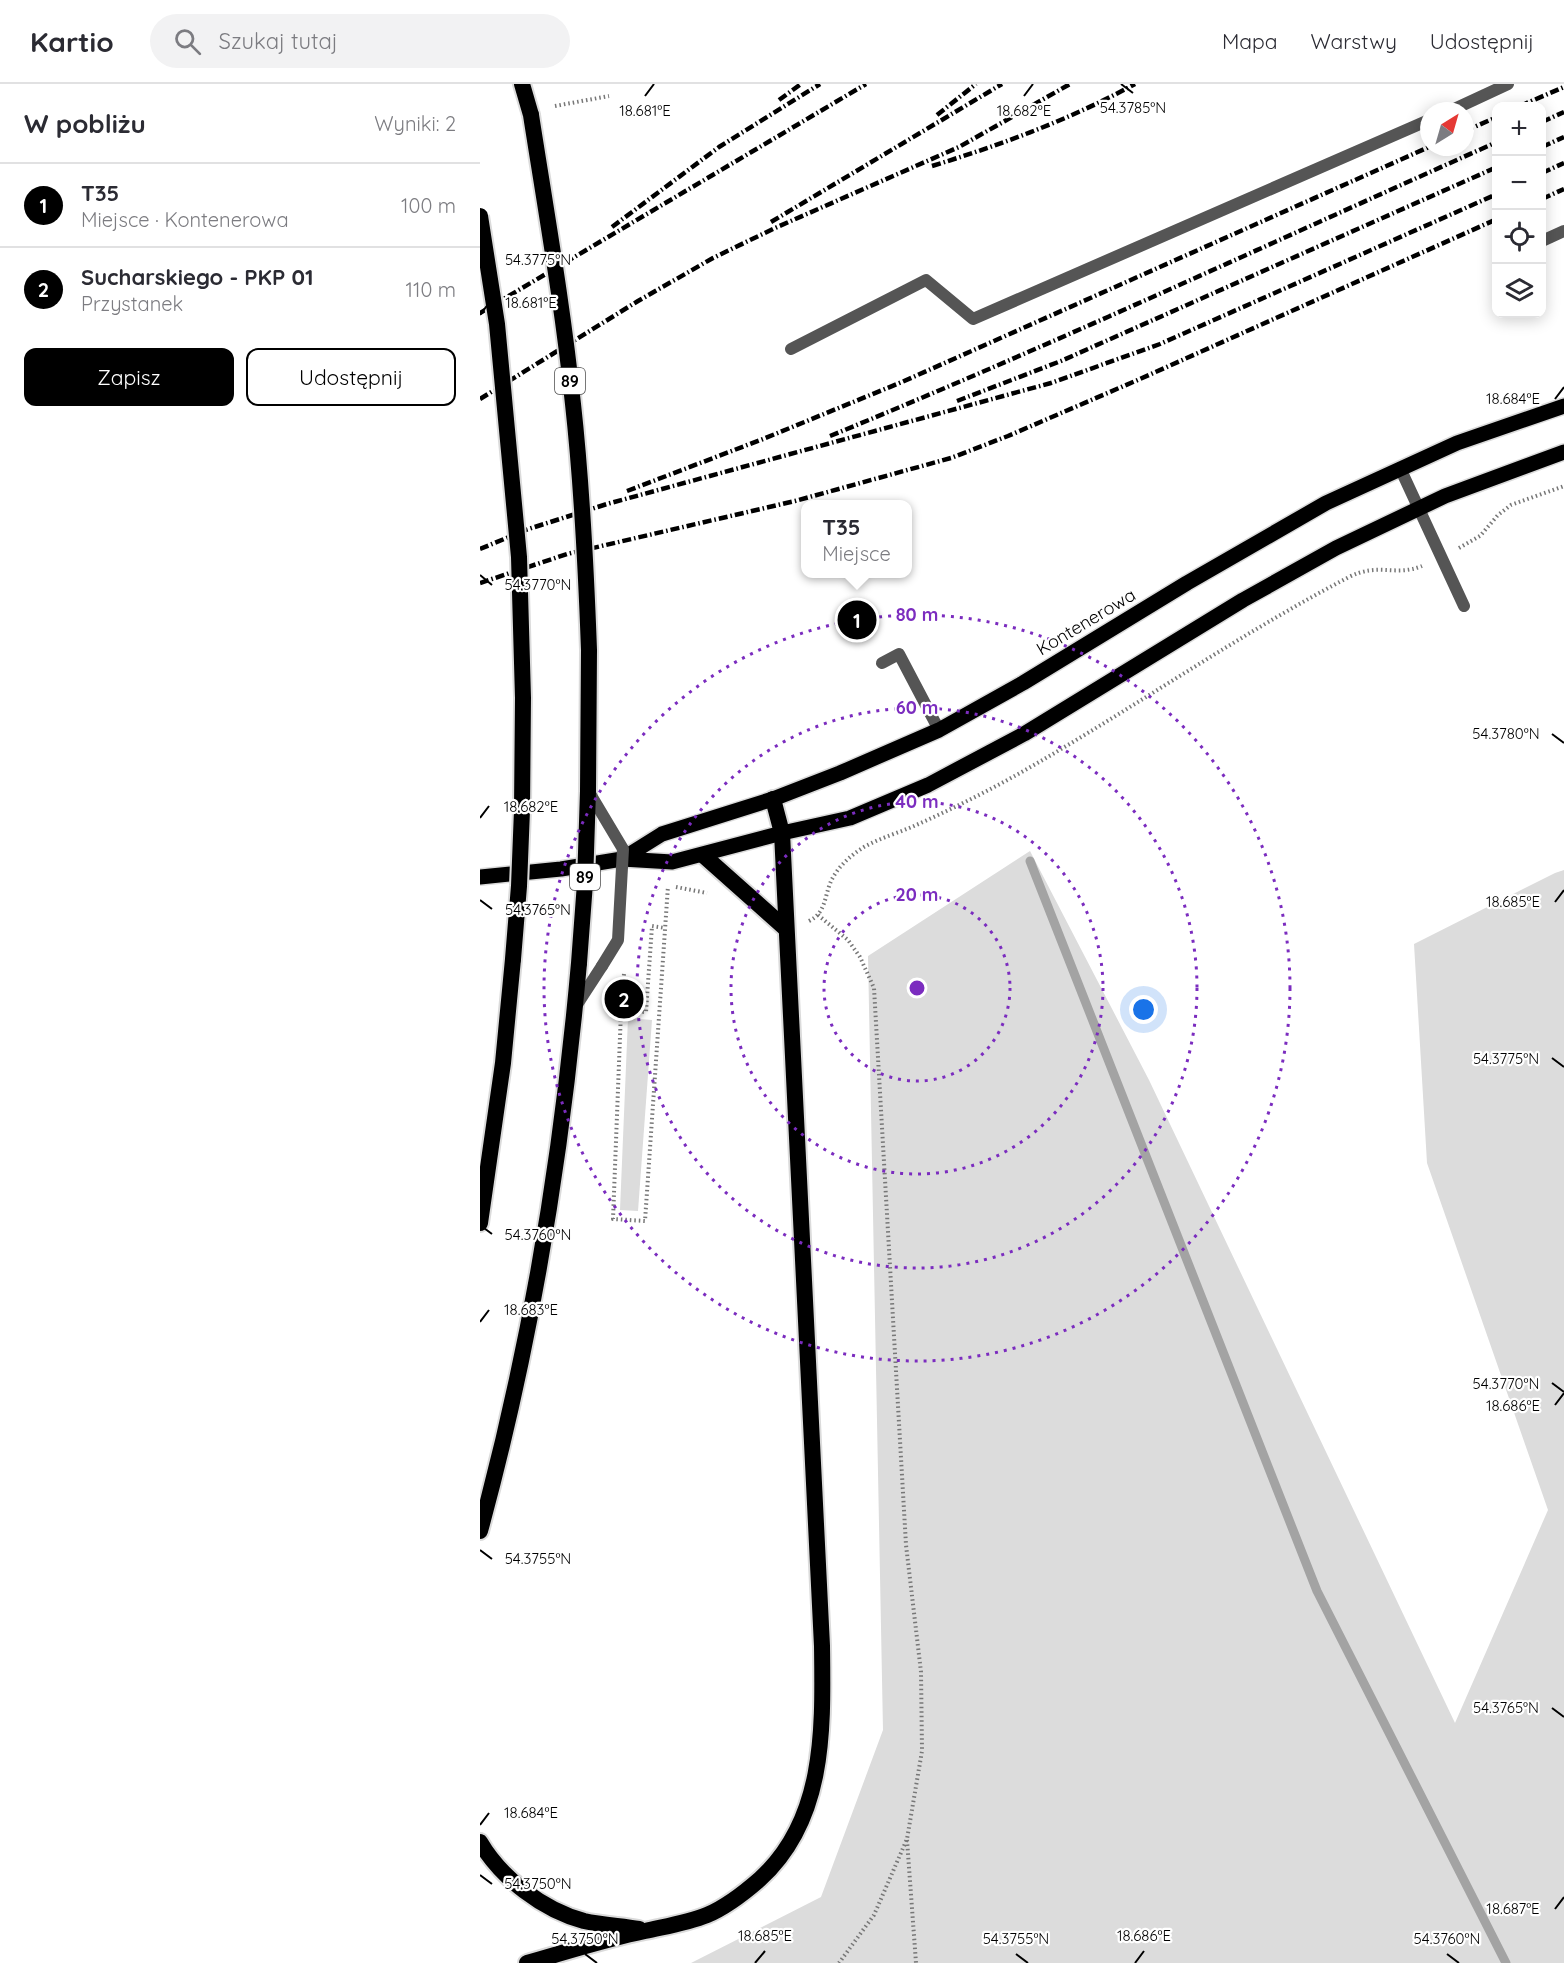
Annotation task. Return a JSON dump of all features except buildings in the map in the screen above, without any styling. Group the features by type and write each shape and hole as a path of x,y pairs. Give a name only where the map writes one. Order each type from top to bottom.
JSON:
{"highway":[{"name":"89","path":"480,1531 524,1350 563,1120 579,963 585,883 588,791 589,650 586,575 573,404 553,252 531,115 522,84"},
{"path":"480,216 497,324 519,557 523,698 522,810 513,959 503,1063 480,1223"},
{"path":"527,1963 646,1930 670,1927 709,1914 744,1893 770,1870 787,1848 803,1819 814,1789 823,1715 822,1646 782,833 773,799"},
{"path":"703,855 785,928"},
{"path":"480,1842 489,1857 516,1884 550,1907 583,1920 646,1930"}],"main road":[{"name":"Kontenerowa","path":"622,859 662,834 773,799 939,730 1023,683 1187,583 1316,509 1464,440 1564,406"},
{"name":"Kontenerowa","path":"480,877 561,869 622,859 672,862 850,818 927,785 1024,734 1253,594 1336,548 1418,508 1470,486 1564,452"}],"lane":[{"path":"1469,102 1508,84"},
{"path":"791,349 926,280 973,320 1420,124"},
{"path":"1546,239 1564,231"},
{"path":"1400,468 1464,606"},
{"path":"882,663 899,654 939,730"},
{"path":"575,1007 618,940 623,849 588,791"}],"path":[{"path":"555,106 609,96"},
{"path":"785,928 812,920 818,915 822,910 831,880 847,860 863,848 950,809 1020,773 1230,644 1349,577 1369,569 1404,572 1466,545 1480,536 1498,515 1511,505 1564,486"},
{"path":"624,967 613,1219 645,1221 668,886 713,895"},
{"path":"818,915 848,940 860,957 874,988 906,1545 921,1672 922,1751 907,1839 874,1915 839,1963"},
{"path":"621,1011 646,1012 652,926 665,927"},
{"path":"907,1839 916,1963"}],"shaded area":[{"path":"1030,851 1149,1080 1455,1723 1548,1510 1427,1163 1414,944 1564,870 1564,1963 691,1963 821,1897 883,1730 868,956"},
{"path":"628,1018 652,1020 638,1211 620,1210"}],"waterway":[{"path":"1030,861 1317,1591 1506,1963"}],"railway":[{"path":"779,100 801,84"},
{"path":"612,227 719,147 820,84"},
{"path":"480,313 866,84"},
{"path":"937,115 976,84"},
{"path":"771,222 1002,84"},
{"path":"480,399 638,301 713,258 775,228 959,147 1070,84"},
{"path":"932,166 1035,130 1085,109 1135,84"},
{"path":"1529,102 1564,87"},
{"path":"1546,120 1564,112"},
{"path":"1474,127 1492,119"},
{"path":"1546,145 1564,137"},
{"path":"830,436 1081,329 1492,144"},
{"path":"627,491 902,382 1420,151"},
{"path":"1546,171 1564,163"},
{"path":"957,401 1061,361 1492,169"},
{"path":"1546,197 1564,189"},
{"path":"519,532 607,504 1051,383 1160,344 1492,196"},
{"path":"480,583 567,554 795,501 951,458 1140,379 1492,221"},
{"path":"480,549 526,530"}],"place":[{"name":"T35","path":"857,620"},
{"name":"Sucharskiego - PKP 01","path":"624,999"}]}
